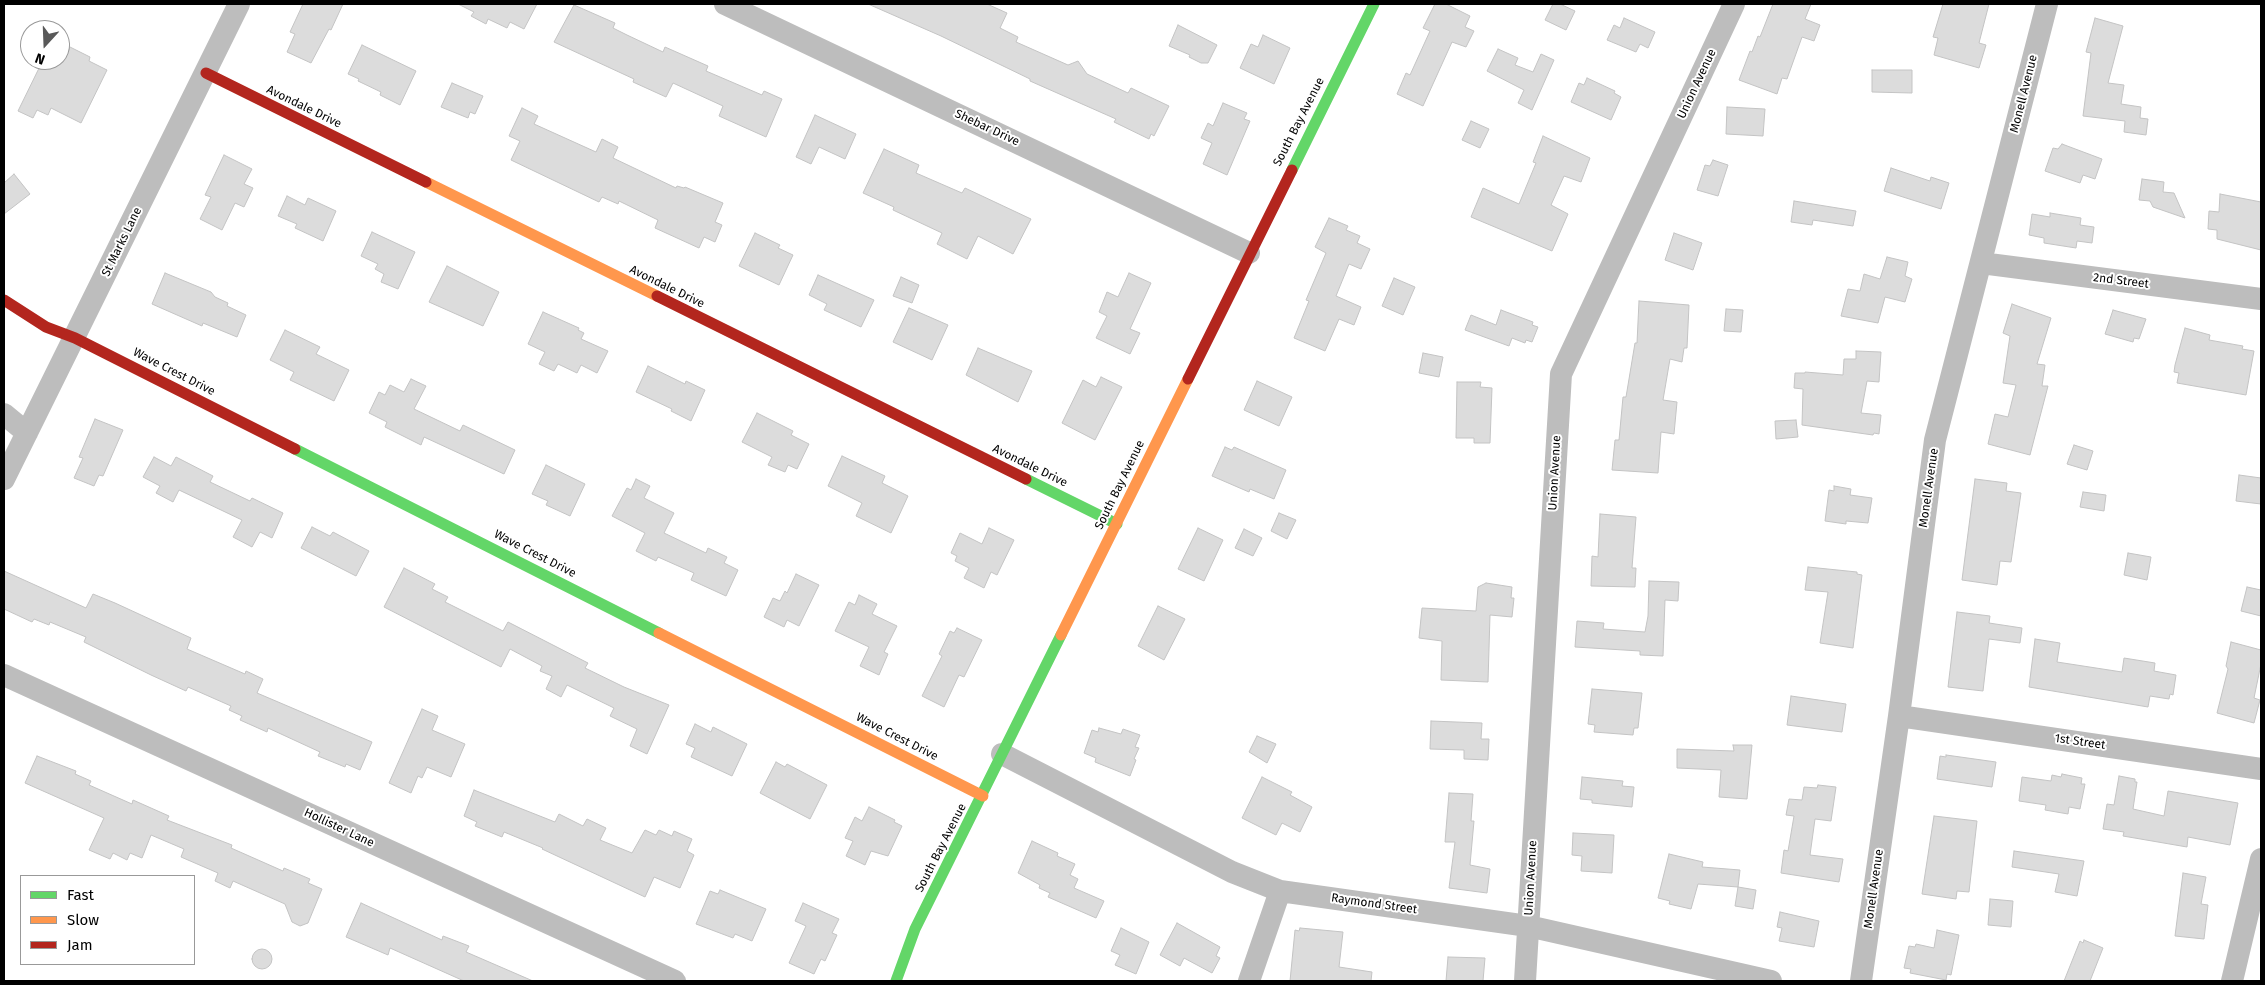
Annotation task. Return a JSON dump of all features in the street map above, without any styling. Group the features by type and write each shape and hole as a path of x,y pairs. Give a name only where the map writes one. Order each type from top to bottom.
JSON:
{"street":[{"name":"St Marks Lane","path":"4,480 239,4"},
{"name":"Shebar Drive","path":"725,4 1249,253"},
{"name":"South Bay Avenue","path":"896,981 915,930 1374,4"},
{"name":"Union Avenue","path":"1525,981 1561,374 1734,4"},
{"name":"Monell Avenue","path":"1861,981 1899,716 1935,440 2047,4"},
{"name":"Avondale Drive","path":"206,73 1117,524"},
{"name":"2nd Street","path":"1981,263 2261,299"},
{"name":"Wave Crest Drive","path":"4,300 46,327 75,338 983,796"},
{"path":"4,414 27,433"},
{"name":"Hollister Lane","path":"4,675 675,981"},
{"name":"1st Street","path":"1899,716 2261,769"},
{"name":"Raymond Street","path":"1002,754 1232,872 1280,891 1528,926 1771,981"},
{"path":"2232,981 2261,859"},
{"path":"1248,981 1280,891"}],"building":[{"path":"303,4 343,4 331,30 329,29 311,63 287,52 295,34 290,32"},
{"path":"458,4 537,4 524,29 510,22 507,28 488,19 486,24 471,16 474,12"},
{"path":"868,4 987,4 1007,13 1000,28 1018,37 1016,42 1068,65 1078,61 1087,74 1128,93 1131,88 1169,106 1154,136 1151,134 1149,139 1114,122 1116,119 1030,81 1030,79 941,36"},
{"path":"1435,4 1446,4 1470,16 1465,27 1474,31 1466,47 1452,42 1423,106 1397,94 1406,73 1410,75 1430,31 1423,28"},
{"path":"1553,4 1560,4 1575,11 1566,30 1545,20"},
{"path":"1773,4 1811,4 1805,19 1820,25 1814,41 1802,37 1787,79 1782,78 1777,94 1739,80 1750,51 1752,52 1758,36 1760,37"},
{"path":"1943,4 1989,4 1979,43 1986,45 1979,68 1934,55 1938,38 1933,37"},
{"path":"574,5 615,23 613,28 663,52 665,47 708,66 706,71 762,95 764,91 782,99 766,137 719,116 723,106 673,83 666,97 633,82 634,79 554,42"},
{"path":"1624,18 1655,32 1648,48 1640,44 1636,52 1607,40 1614,25 1620,28"},
{"path":"2095,18 2123,26 2108,83 2124,85 2121,104 2141,107 2140,118 2148,119 2146,135 2124,132 2125,121 2083,116 2091,53 2086,52"},
{"path":"1178,25 1217,45 1208,63 1201,63 1189,57 1190,55 1169,46"},
{"path":"1263,35 1290,48 1274,84 1240,68 1251,44 1258,47"},
{"path":"362,45 416,71 400,105 380,95 381,92 348,74"},
{"path":"70,47 90,57 89,61 107,70 81,123 51,108 48,115 37,110 33,118 18,111 38,70 70,70"},
{"path":"1498,49 1518,58 1515,65 1533,72 1541,54 1554,60 1532,110 1518,103 1524,90 1487,71"},
{"path":"1872,70 1912,70 1912,93 1872,92"},
{"path":"1587,78 1615,91 1614,93 1621,97 1611,120 1571,102 1579,83 1584,85"},
{"path":"452,83 483,96 475,114 470,112 468,118 441,107"},
{"path":"1223,103 1247,113 1244,119 1250,121 1227,175 1203,164 1212,143 1201,138 1208,123 1213,126"},
{"path":"1727,107 1765,109 1763,136 1726,134"},
{"path":"522,108 538,116 534,124 596,152 602,139 618,147 613,158 676,188 677,186 685,187 723,203 715,222 722,225 715,242 704,237 699,248 655,228 658,220 619,201 618,204 602,197 599,202 511,160 520,141 509,136"},
{"path":"815,115 856,134 845,159 819,147 811,164 796,157"},
{"path":"1471,121 1489,129 1480,148 1462,140"},
{"path":"1543,136 1590,158 1581,182 1564,176 1551,205 1568,214 1552,251 1471,217 1483,188 1519,204 1536,163 1533,162"},
{"path":"2062,144 2102,159 2095,179 2083,175 2080,183 2045,171 2053,148 2058,149"},
{"path":"884,149 919,165 916,173 962,193 965,188 1031,219 1013,254 978,236 967,259 937,244 942,233 893,210 894,207 863,193"},
{"path":"224,155 252,169 244,184 253,188 244,207 235,203 222,230 200,219 211,197 205,195"},
{"path":"1713,160 1728,165 1718,196 1697,190 1705,165 1710,166"},
{"path":"1891,168 1930,181 1931,177 1949,183 1941,209 1884,191"},
{"path":"14,174 30,194 4,214 4,183"},
{"path":"2142,179 2164,182 2163,192 2174,193 2185,218 2153,207 2150,201 2139,200"},
{"path":"2220,194 2261,202 2261,250 2217,239 2217,230 2208,229 2209,211 2219,212"},
{"path":"287,196 305,205 308,198 336,211 323,241 295,228 297,224 278,216"},
{"path":"1794,201 1856,211 1853,226 1813,220 1812,225 1791,222"},
{"path":"2050,213 2081,218 2080,225 2094,227 2092,243 2077,241 2076,248 2044,243 2044,238 2029,235 2032,214 2050,217"},
{"path":"1329,218 1348,226 1346,230 1360,236 1357,243 1370,249 1361,269 1349,264 1336,296 1361,307 1354,325 1339,319 1325,351 1294,338 1309,301 1306,300 1326,253 1315,247"},
{"path":"372,232 415,252 398,289 381,282 384,274 375,269 378,264 361,256"},
{"path":"755,233 780,245 778,248 793,255 779,285 739,266"},
{"path":"1674,233 1702,243 1693,270 1665,260"},
{"path":"1887,257 1908,262 1905,276 1912,279 1905,302 1885,297 1878,323 1841,316 1848,289 1860,291 1864,274 1880,279"},
{"path":"447,266 499,292 483,326 429,302"},
{"path":"165,273 211,292 215,297 228,303 227,306 246,315 237,337 203,323 202,326 152,304"},
{"path":"1129,273 1151,283 1130,329 1140,333 1130,354 1096,338 1107,316 1099,312 1107,292 1118,297"},
{"path":"818,275 874,300 861,327 824,310 827,304 809,295"},
{"path":"901,277 919,285 912,303 893,296"},
{"path":"1394,278 1415,287 1403,315 1382,306"},
{"path":"1639,301 1689,305 1687,348 1684,348 1682,362 1670,359 1663,400 1677,402 1674,434 1661,432 1658,473 1612,470 1615,440 1619,440 1623,397 1626,397 1635,343 1637,343"},
{"path":"2012,304 2051,318 2037,364 2045,365 2042,386 2048,386 2030,455 1988,444 1995,414 2008,417 2016,385 2003,383 2010,336 2003,333"},
{"path":"909,308 948,325 932,360 893,342"},
{"path":"1726,309 1743,310 1741,332 1724,331"},
{"path":"1501,310 1533,322 1532,325 1538,327 1532,342 1526,340 1525,343 1512,338 1509,346 1465,330 1471,315 1496,325"},
{"path":"2113,310 2146,319 2139,339 2134,338 2133,342 2105,334"},
{"path":"543,312 579,328 578,330 584,333 581,339 608,351 597,373 581,365 577,373 558,364 554,371 539,364 545,352 528,344"},
{"path":"2185,328 2210,335 2209,340 2243,346 2242,349 2254,351 2246,395 2177,383 2179,373 2174,372 2175,365"},
{"path":"285,330 320,347 316,354 349,370 334,401 290,380 294,372 270,360"},
{"path":"978,348 1032,371 1018,402 966,375"},
{"path":"1856,351 1881,352 1879,382 1867,381 1861,413 1881,415 1879,434 1874,433 1873,435 1802,425 1803,389 1794,388 1795,373 1843,375 1844,359 1856,359"},
{"path":"1423,353 1443,357 1439,377 1419,373"},
{"path":"648,366 685,384 686,381 705,390 691,421 671,411 672,409 636,392"},
{"path":"1101,377 1122,387 1095,440 1062,423 1083,380 1096,387"},
{"path":"411,379 426,386 414,409 460,431 463,425 515,450 504,474 424,437 421,445 385,427 387,422 369,413 379,392 385,395 390,385 404,392"},
{"path":"1257,381 1292,397 1279,426 1244,410"},
{"path":"1457,382 1481,382 1480,387 1492,388 1490,443 1474,443 1474,438 1456,438"},
{"path":"757,413 793,431 791,435 809,444 797,469 788,465 785,472 768,465 772,457 742,442"},
{"path":"95,419 123,430 103,476 99,475 94,486 74,478 83,458 79,457"},
{"path":"1796,420 1798,437 1776,439 1775,421"},
{"path":"2074,445 2093,451 2087,470 2067,464"},
{"path":"1225,447 1232,450 1234,447 1286,470 1274,499 1250,489 1249,492 1212,476"},
{"path":"842,456 885,476 882,483 908,496 891,533 856,516 862,503 828,486"},
{"path":"154,457 171,466 176,457 213,476 210,482 250,501 252,498 283,513 272,538 260,532 252,547 233,537 242,520 179,490 173,502 156,493 160,486 143,477"},
{"path":"546,465 585,484 570,516 546,505 548,501 532,494"},
{"path":"2239,475 2261,478 2261,504 2236,501"},
{"path":"636,479 650,486 644,498 674,513 664,533 706,553 708,548 727,557 724,563 738,570 726,596 691,580 694,573 658,557 656,561 636,551 645,533 612,516 627,488 631,490"},
{"path":"1975,479 2007,483 2006,491 2021,493 2011,562 2000,561 1997,585 1962,580"},
{"path":"1834,486 1851,489 1850,495 1872,498 1868,523 1846,521 1846,524 1825,521 1829,490 1834,491"},
{"path":"2083,492 2106,495 2104,511 2080,507"},
{"path":"1279,513 1296,520 1287,539 1271,531"},
{"path":"1600,514 1636,517 1632,568 1636,568 1635,587 1591,586 1592,556 1598,557"},
{"path":"312,527 330,536 333,532 369,551 356,576 301,548"},
{"path":"989,528 1014,540 997,575 991,572 984,588 964,578 969,568 955,561 957,556 951,553 960,533 982,544"},
{"path":"1198,528 1223,540 1204,581 1178,569"},
{"path":"1244,529 1262,538 1253,556 1235,548"},
{"path":"2128,553 2151,557 2147,580 2124,575"},
{"path":"1808,567 1857,572 1857,574 1862,575 1853,648 1820,643 1828,592 1805,590"},
{"path":"404,568 435,584 432,589 448,597 445,602 503,631 508,622 588,663 585,668 624,687 669,705 647,754 630,746 637,729 610,716 614,708 567,685 561,697 546,689 552,676 540,671 542,666 510,649 501,667 384,607"},
{"path":"4,571 86,608 93,594 191,638 187,649 245,674 246,671 263,679 257,693 372,742 360,770 346,764 345,767 318,756 320,752 268,728 267,732 240,720 242,716 229,710 231,706 188,687 186,691 151,675 84,642 86,637 50,622 49,625 34,619 32,622 4,609"},
{"path":"796,574 819,585 799,626 787,620 784,627 764,617 773,598 780,601 785,591 787,593"},
{"path":"1649,581 1679,582 1678,601 1665,600 1663,656 1640,655 1640,651 1575,647 1577,621 1604,623 1603,629 1645,632 1648,616"},
{"path":"1486,583 1512,587 1511,598 1514,598 1512,617 1490,615 1488,682 1441,680 1442,641 1419,638 1422,608 1476,611 1478,587"},
{"path":"2247,587 2261,590 2261,616 2241,611"},
{"path":"859,595 877,604 872,614 897,626 884,652 888,654 879,675 860,666 869,647 835,631 849,602 855,605"},
{"path":"1158,606 1185,619 1164,660 1138,646"},
{"path":"1957,612 1990,616 1989,623 2022,628 2020,643 1989,639 1983,691 1948,687"},
{"path":"957,628 982,640 964,677 959,675 944,707 922,696 942,656 939,654 950,631 954,633"},
{"path":"2035,639 2060,643 2057,662 2122,672 2124,658 2155,663 2154,671 2176,675 2173,695 2170,694 2169,699 2150,696 2148,707 2029,687"},
{"path":"2231,642 2261,650 2261,664 2254,698 2260,700 2254,723 2217,713 2228,669 2226,666"},
{"path":"1592,689 1642,693 1638,728 1634,728 1633,735 1594,732 1595,725 1588,724"},
{"path":"1791,696 1846,704 1842,732 1787,725"},
{"path":"422,709 438,716 432,730 465,744 451,777 427,767 422,778 418,776 411,793 389,783"},
{"path":"1431,721 1482,723 1481,739 1489,739 1488,760 1464,759 1464,750 1430,749"},
{"path":"695,724 711,732 713,727 747,744 732,776 691,757 695,748 686,744"},
{"path":"1099,728 1121,734 1123,729 1140,735 1135,747 1139,748 1130,776 1095,762 1096,758 1084,753 1092,730 1098,732"},
{"path":"1257,736 1276,744 1267,763 1249,752"},
{"path":"1733,745 1752,745 1747,799 1719,797 1721,770 1677,768 1677,749 1734,751"},
{"path":"1946,755 1996,762 1992,787 1937,779 1940,756 1946,757"},
{"path":"37,756 76,771 75,774 91,781 89,785 132,804 133,800 169,816 167,820 232,845 231,848 283,871 284,868 310,879 308,883 322,889 308,923 300,926 292,922 285,904 233,881 230,888 215,881 218,873 181,857 184,849 151,835 142,858 130,853 127,860 113,853 110,859 89,850 104,818 25,783"},
{"path":"776,762 785,767 787,764 827,785 810,819 760,793"},
{"path":"2062,774 2082,778 2081,784 2085,784 2080,809 2069,807 2068,814 2045,810 2046,805 2019,801 2022,777 2051,781 2052,775 2061,777"},
{"path":"2119,776 2135,779 2135,782 2137,782 2133,809 2164,816 2168,791 2238,803 2230,845 2188,837 2187,847 2123,836 2124,832 2103,829 2107,804 2114,805"},
{"path":"1262,777 1292,792 1290,795 1312,807 1300,832 1282,823 1276,835 1242,818"},
{"path":"1582,777 1623,781 1622,786 1634,787 1632,807 1592,803 1592,800 1580,799"},
{"path":"1818,785 1836,787 1831,821 1815,819 1810,855 1843,859 1839,882 1781,873 1784,850 1788,851 1794,816 1786,815 1789,799 1802,800 1804,787 1817,788"},
{"path":"474,790 555,822 559,814 583,826 587,819 606,828 600,840 632,853 645,830 656,835 659,830 672,836 674,831 692,839 687,851 694,855 680,888 654,877 645,897 543,848 504,832 502,837 475,826 477,822 464,816"},
{"path":"1449,793 1473,794 1471,821 1474,821 1470,865 1490,869 1487,893 1449,888 1455,842 1445,842"},
{"path":"869,807 895,820 894,822 902,826 888,856 871,851 865,865 846,856 853,841 845,838 855,817 862,821"},
{"path":"1934,816 1977,821 1969,892 1957,891 1956,899 1922,894"},
{"path":"1573,833 1614,835 1612,873 1581,871 1582,856 1572,855"},
{"path":"1032,841 1058,853 1057,856 1075,864 1070,875 1078,879 1074,888 1104,901 1096,918 1048,897 1050,893 1039,888 1040,885 1018,873"},
{"path":"2014,851 2084,861 2077,896 2055,892 2059,874 2012,867"},
{"path":"1669,854 1703,862 1702,867 1740,870 1738,887 1698,884 1691,909 1669,904 1670,901 1658,898"},
{"path":"2183,873 2206,877 2201,904 2208,905 2204,939 2175,936"},
{"path":"1738,887 1756,890 1753,909 1735,906"},
{"path":"720,890 766,909 752,941 735,934 733,938 696,924 710,891 718,894"},
{"path":"1990,899 2013,901 2011,927 1988,925"},
{"path":"361,903 442,940 443,936 469,946 466,952 533,981 464,981 390,948 388,955 346,937"},
{"path":"803,903 839,919 832,933 837,935 825,961 821,959 814,974 789,963 806,926 795,921"},
{"path":"1780,912 1819,921 1814,947 1779,941 1782,928 1777,927"},
{"path":"1177,923 1220,947 1216,956 1220,958 1212,973 1184,958 1180,966 1160,955"},
{"path":"1121,928 1149,942 1136,974 1115,965 1120,955 1111,951"},
{"path":"1300,928 1343,932 1339,967 1372,972 1371,981 1290,981 1295,930 1299,931"},
{"path":"1937,930 1959,935 1951,975 1947,974 1946,980 1910,973 1911,969 1904,968 1909,946 1915,947 1916,944 1934,948"},
{"path":"2084,940 2103,948 2090,981 2064,981 2080,941 2083,943"},
{"path":"262,949 269,952 272,959 269,966 262,969 255,966 252,959 255,952"},
{"path":"1448,957 1485,958 1483,981 1446,981"}],"traffic: fast":[{"path":"1292,170 1374,4"},
{"path":"295,449 659,633"},
{"path":"1026,479 1117,524"},
{"path":"896,981 915,929 1061,635"}],"traffic: slow":[{"path":"426,182 657,296"},
{"path":"1061,635 1188,379"},
{"path":"659,633 983,796"}],"traffic: jam":[{"path":"206,73 426,182"},
{"path":"1188,379 1292,170"},
{"path":"657,296 1026,479"},
{"path":"4,300 46,327 75,338 295,449"}]}
